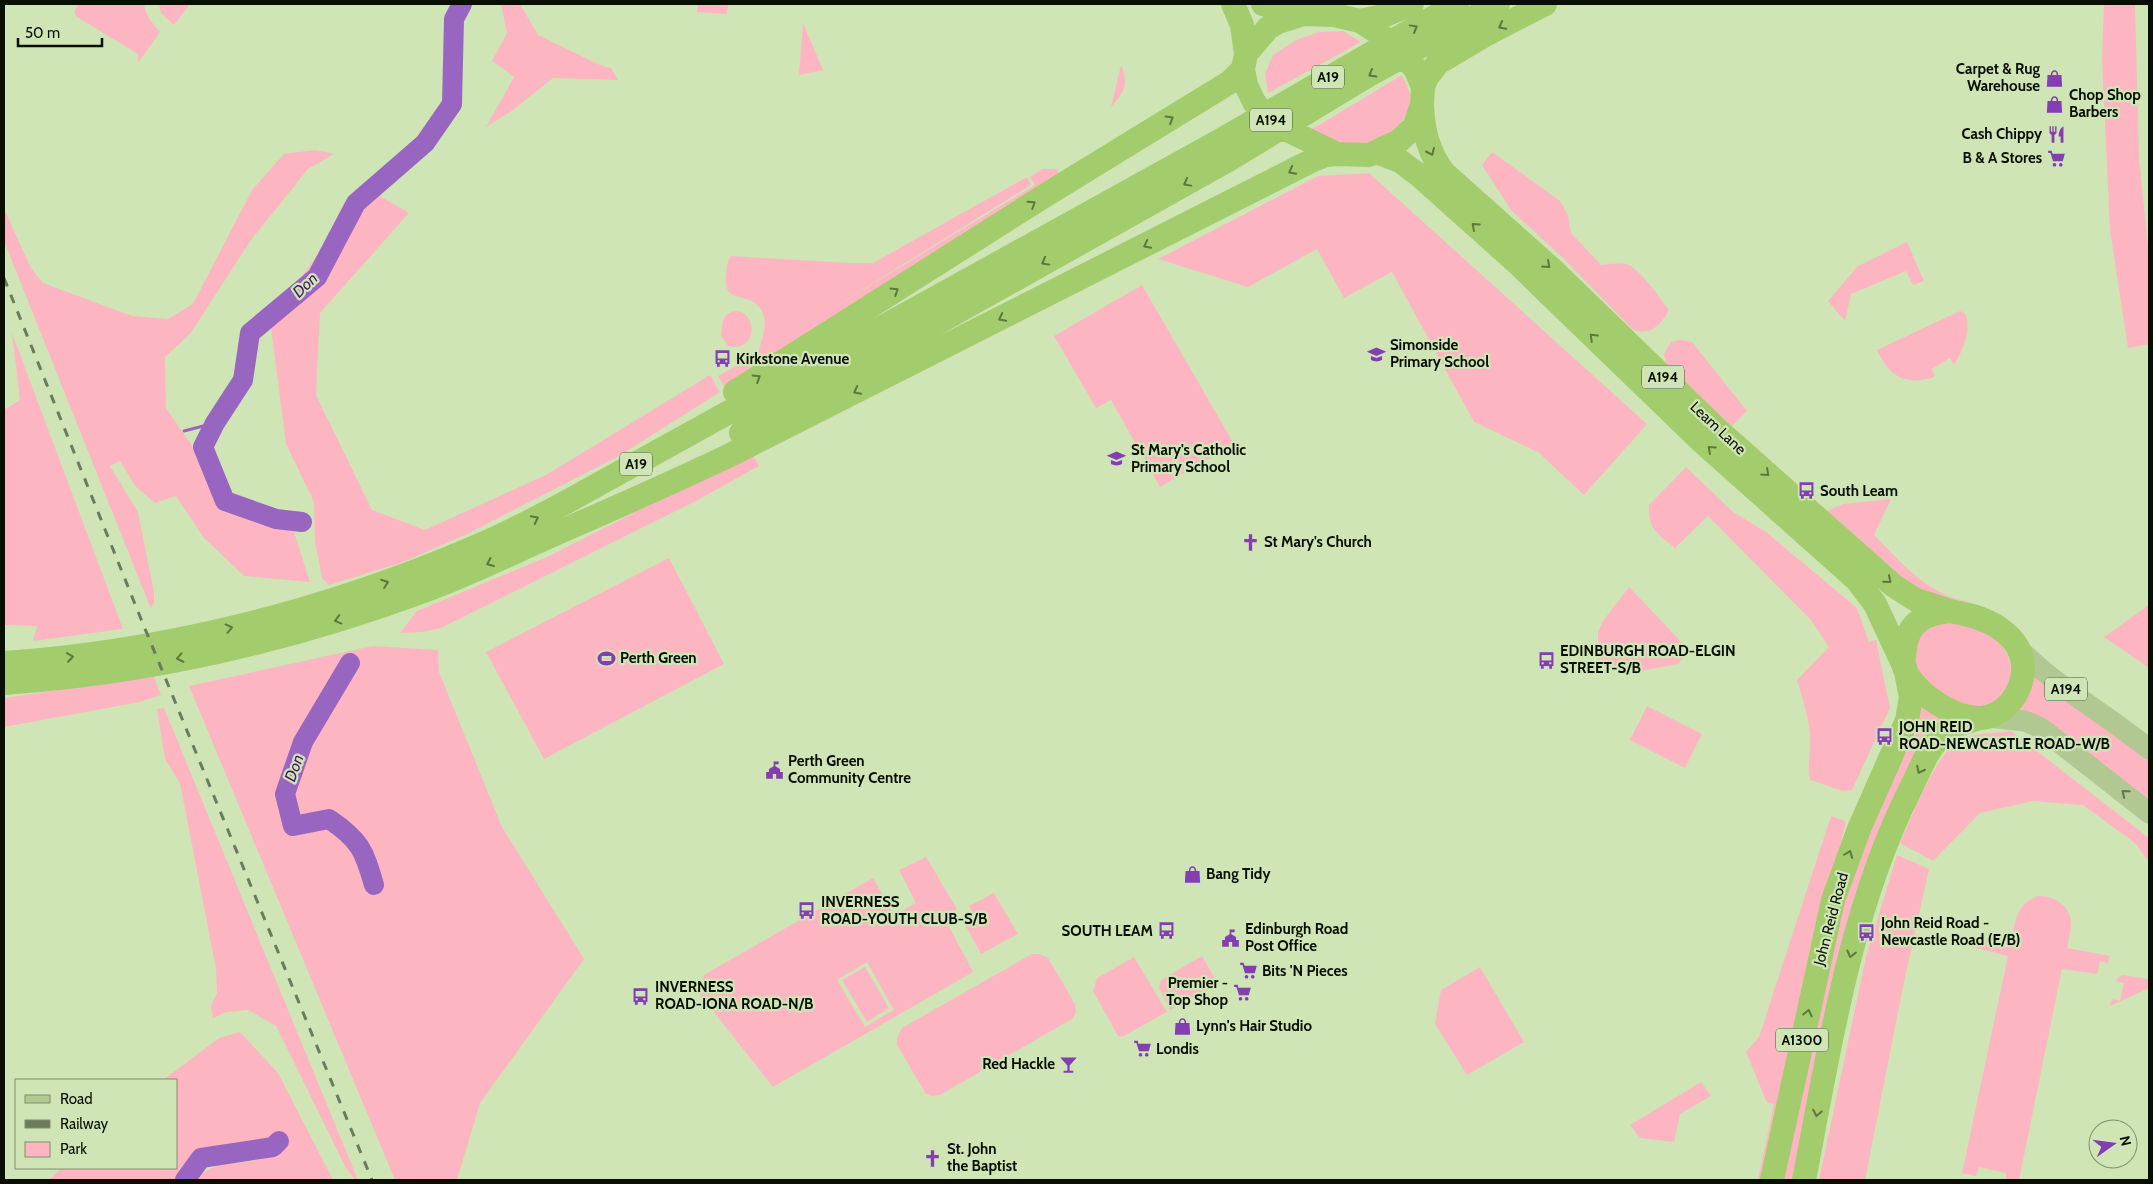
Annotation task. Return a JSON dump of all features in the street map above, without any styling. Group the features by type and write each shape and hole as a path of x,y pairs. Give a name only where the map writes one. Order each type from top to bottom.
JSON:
{"highway":[{"name":"A194","path":"1233,4 1242,25 1246,85 1254,102 1264,115 1279,126 1337,154 1354,156 1376,152 1394,144 1407,135 1414,127 1422,96 1415,68 1377,32 1360,21 1334,15 1294,15 1281,12 1263,4"},
{"path":"1360,21 1383,16 1412,4"},
{"name":"A19","path":"4,683 49,670 253,622 308,607 377,586 436,564 503,534 570,500 1225,149 1359,81 1440,24 1457,4"},
{"name":"A19","path":"1440,24 1498,4"},
{"path":"1422,96 1427,76 1438,63 1487,34 1545,4"},
{"name":"A194","path":"1245,62 1268,28 1294,15"},
{"path":"570,500 724,399 1049,193 1230,82 1245,62"},
{"name":"Leam Lane","path":"1422,96 1423,126 1427,144 1436,163 1444,173 1554,271 1718,430 1894,586 1916,600 1950,611"},
{"name":"A19","path":"4,664 49,670 148,665 255,642 352,616 434,587 550,536 696,458 1225,149"},
{"name":"Leam Lane","path":"1376,152 1400,161 1420,176 1515,261 1700,440 1857,580 1875,604 1904,666"},
{"path":"550,536 631,502 726,457 1313,160 1326,155 1337,154"},
{"name":"A194","path":"1984,718 1961,716 1941,706 1917,686 1904,666 1905,644 1912,628 1917,622 1930,614 1950,611 1968,615 1992,624 2007,635 2018,647"},
{"path":"1984,718 2007,707 2017,694 2022,665 2018,647"},
{"path":"4,654 49,670 27,692 4,694"},
{"name":"John Reid Road","path":"1772,1180 1834,900 1859,829 1907,720 1911,697 1904,666"},
{"name":"John Reid Road","path":"1804,1180 1842,991 1871,882 1903,803 1935,744 1950,730 1984,718"}],"main road":[{"name":"A194","path":"2018,647 2047,676 2119,725 2149,749"},
{"name":"A194","path":"1984,718 2025,721 2041,728 2149,813"}],"green space":[{"path":"78,4 144,4 150,19 160,32 138,63 138,54 77,17 74,13"},
{"path":"159,4 190,4 174,25 161,13"},
{"path":"501,4 520,4 538,35 600,65 611,68 618,80 553,78 513,110 486,127 514,77 492,61 507,33"},
{"path":"698,4 728,4 727,14 697,12"},
{"path":"2104,4 2135,4 2139,158 2149,255 2149,344 2128,348 2110,230 2102,59"},
{"path":"803,23 823,70 799,75"},
{"path":"1343,31 1361,42 1268,93 1265,74 1273,55 1296,40 1319,32"},
{"path":"1121,65 1125,77 1124,88 1111,107"},
{"path":"1402,75 1409,89 1410,106 1407,114 1396,128 1381,139 1358,146 1336,142 1309,131"},
{"path":"315,150 334,154 308,169 251,240 190,334 165,357 166,408 191,444 219,510 294,532 310,582 244,576 204,538 176,496 155,503 135,486 120,461 110,466 138,512 154,592 154,602 151,609 4,241 4,209 31,268 43,283 132,316 168,319 193,304 252,190 284,154"},
{"path":"1492,152 1560,201 1568,215 1571,233 1601,265 1626,264 1638,272 1669,310 1659,325 1644,332 1632,329 1565,260 1511,210 1482,165"},
{"path":"1042,169 1057,169 1060,178 726,389 718,376 758,354 765,325 763,313 755,303 737,297 728,290 726,274 731,256 873,263 1027,177 1031,185 828,311 1035,185 1030,177"},
{"path":"1369,173 1647,424 1584,495 1538,452 1474,422 1392,272 1344,298 1317,249 1248,287 1158,259 1318,176"},
{"path":"366,188 409,213 320,313 316,395 372,510 425,530 546,475 710,375 720,392 619,456 465,535 401,563 329,585 322,578 315,542 314,502 286,444 270,320"},
{"path":"1907,242 1924,281 1913,285 1906,271 1851,294 1845,321 1828,301 1858,266"},
{"path":"1142,285 1234,444 1160,487 1111,400 1096,408 1054,336"},
{"path":"1960,311 1965,313 1968,326 1963,346 1954,365 1950,358 1932,369 1935,377 1925,380 1907,380 1893,373 1887,367 1877,350"},
{"path":"730,312 743,313 751,324 749,338 745,344 738,347 728,346 721,335 725,317"},
{"path":"12,333 123,629 33,641 37,626 4,625 4,410 20,400"},
{"path":"1681,340 1692,342 1747,411 1732,426 1667,368 1664,354 1671,342"},
{"path":"752,453 759,466 694,502 441,628 422,632 400,633 417,611 547,557"},
{"path":"1686,467 1733,512 1766,532 1857,608 1869,642 1876,640 1890,708 1852,790 1843,791 1810,780 1809,728 1797,680 1829,647 1811,620 1708,516 1675,548 1659,535 1652,526 1649,505"},
{"path":"1891,499 1874,535 1901,562 1931,587 1954,598 1981,603 1945,599 1928,594 1905,580 1827,511 1843,504"},
{"name":"Perth Green","path":"669,558 724,664 544,759 486,652"},
{"path":"1629,587 1690,651 1678,664 1645,670 1634,675 1598,662 1598,632 1603,621"},
{"path":"2149,605 2149,668 2104,637"},
{"path":"1942,621 1980,630 1990,635 2005,651 2014,677 1992,708 1962,707 1926,683 1913,661 1919,632"},
{"path":"373,646 438,650 439,672 502,827 584,959 480,1103 457,1180 395,1180 189,686"},
{"path":"153,674 161,695 140,702 4,727 4,698 126,680"},
{"path":"2033,674 2149,759 2149,806 2019,710 2030,692"},
{"path":"1922,703 1949,721 1911,772 1797,1180 1783,1180 1837,923 1853,871"},
{"path":"1647,706 1702,734 1685,768 1630,740"},
{"path":"164,708 358,1180 355,1180 346,1168 276,1026 248,1010 227,1012 213,1018 211,1006 217,993 216,969 180,783 165,759 157,709"},
{"path":"2011,731 2149,838 2149,862 2135,843 2083,805 2033,801 1980,813 1933,861 1900,843 1934,770 1952,746 1962,739 1972,736"},
{"path":"1831,816 1846,821 1799,1019 1768,1180 1758,1180 1774,1104 1767,1103 1746,1052 1759,1037"},
{"path":"1897,855 1929,869 1903,987 1865,1180 1819,1180 1866,957"},
{"path":"926,857 957,909 944,917 973,972 773,1087 698,992 704,975 873,878 894,915 916,903 899,870","holes":["867,962 894,1010 865,1027 837,980"]},
{"path":"994,893 1018,934 981,954 963,921 974,916 969,906"},
{"path":"2038,896 2056,900 2068,912 2071,924 2067,948 2110,956 2108,963 2100,961 2097,974 2062,969 2019,1180 2006,1180 2006,1173 1979,1167 1976,1176 1962,1173 2008,956 1976,948 1979,938 2011,944 2015,922 2020,909 2024,904"},
{"path":"1032,954 1040,954 1048,958 1075,1004 1076,1013 1072,1019 940,1095 932,1096 926,1094 897,1045 897,1037 902,1028"},
{"path":"1202,956 1218,984 1170,1010 1159,988 1161,980"},
{"path":"1134,957 1167,1012 1122,1037 1118,1036 1093,991 1097,978"},
{"path":"865,967 889,1008 867,1022 842,980"},
{"path":"1480,967 1524,1042 1467,1075 1435,1024 1441,990"},
{"path":"2122,975 2149,979 2149,988 2110,1006 2112,999 2120,1001 2124,983 2115,981"},
{"path":"240,1032 278,1073 333,1180 195,1180 209,1169 217,1166 264,1158 281,1146 273,1141 263,1146 242,1147 198,1158 179,1180 49,1180 61,1169 178,1169 178,1079 164,1079 219,1038"},
{"path":"1701,1082 1711,1096 1680,1114 1674,1142 1640,1138 1630,1125"}],"waterway":[{"name":"Don","path":"302,522 276,519 225,501 203,447 215,423 243,380 250,333 317,277 356,203 425,143 452,104 454,19 462,4"},
{"path":"184,431 215,423"},
{"name":"Don","path":"350,663 303,742 285,794 293,826 329,819 348,833 364,854 374,885"},
{"name":"Don","path":"185,1180 201,1158 273,1147 279,1141"}],"railway":[{"path":"4,278 141,619 372,1180"}],"place":[{"name":"Carpet & Rug Warehouse","path":"2054,78"},
{"name":"Chop Shop Barbers","path":"2055,104"},
{"name":"Cash Chippy","path":"2056,134"},
{"name":"B & A Stores","path":"2056,158"},
{"name":"Simonside Primary School","path":"1376,354"},
{"name":"Kirkstone Avenue","path":"722,359"},
{"name":"St Mary's Catholic Primary School","path":"1117,459"},
{"name":"South Leam","path":"1806,491"},
{"name":"St Mary's Church","path":"1250,542"},
{"name":"Perth Green","path":"606,658"},
{"name":"EDINBURGH ROAD-ELGIN STREET-S/B","path":"1546,660"},
{"name":"JOHN REID ROAD-NEWCASTLE ROAD-W/B","path":"1885,736"},
{"name":"Perth Green Community Centre","path":"774,770"},
{"name":"Bang Tidy","path":"1192,874"},
{"name":"INVERNESS ROAD-YOUTH CLUB-S/B","path":"807,911"},
{"name":"SOUTH LEAM","path":"1167,931"},
{"name":"John Reid Road - Newcastle Road (E/B)","path":"1867,932"},
{"name":"Edinburgh Road Post Office","path":"1231,938"},
{"name":"Bits 'N Pieces","path":"1248,971"},
{"name":"Premier - Top Shop","path":"1242,992"},
{"name":"INVERNESS ROAD-IONA ROAD-N/B","path":"641,996"},
{"name":"Lynn's Hair Studio","path":"1182,1026"},
{"name":"Londis","path":"1142,1049"},
{"name":"Red Hackle","path":"1069,1064"},
{"name":"St. John the Baptist","path":"933,1158"}]}
